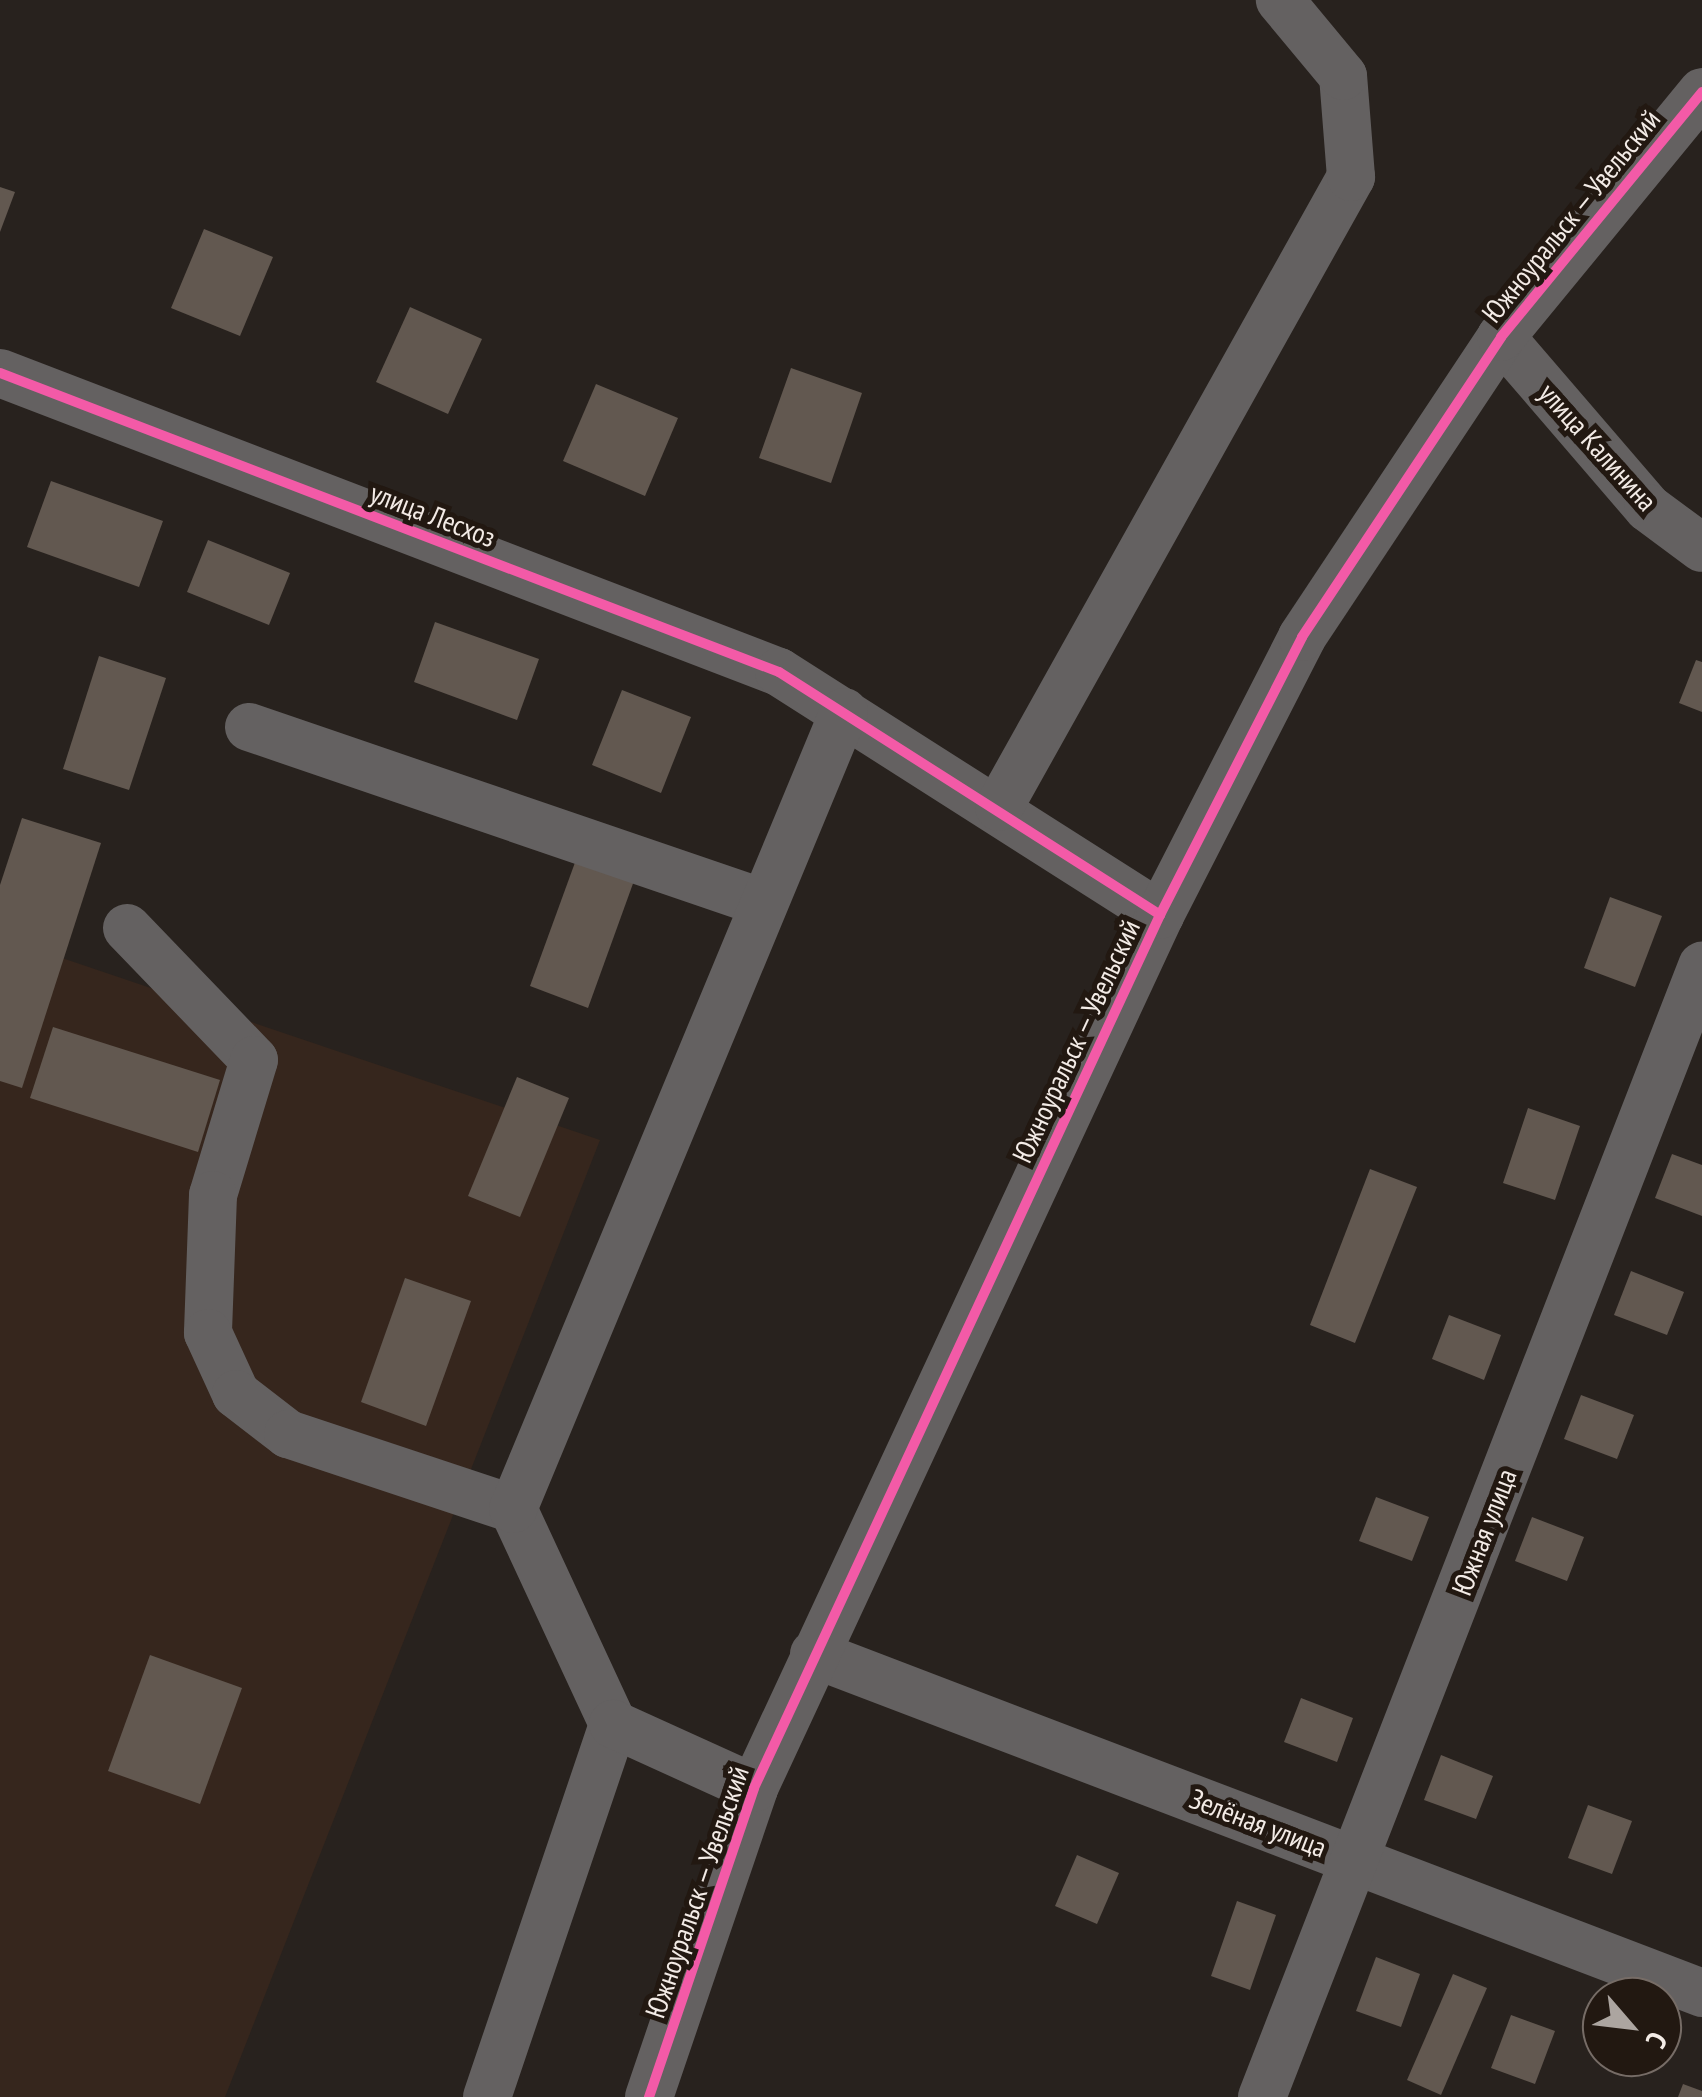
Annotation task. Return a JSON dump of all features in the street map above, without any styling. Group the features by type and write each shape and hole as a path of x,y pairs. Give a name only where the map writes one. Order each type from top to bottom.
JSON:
{"street":[{"path":"1000,807 1351,177 1343,76 1280,0"},
{"name":"Южноуральск — Увельский","path":"650,2097 754,1788 1160,915 1302,637 1501,337 1702,92"},
{"name":"улица Калинина","path":"1501,337 1648,508 1702,548"},
{"name":"улица Лесхоз","path":"0,373 778,672 1000,807 1160,915"},
{"path":"513,1509 844,712"},
{"path":"249,727 764,903"},
{"path":"127,928 254,1060 213,1195 208,1333 236,1394 288,1434 513,1509 613,1724 754,1788"},
{"name":"Южная улица","path":"1262,2097 1702,966"},
{"name":"Зелёная улица","path":"814,1654 1702,1994"},
{"path":"487,2097 613,1724"}],"shaded area":[{"path":"0,937 600,1140 225,2097 0,2097"}],"building":[{"path":"0,187 15,192 0,232"},
{"path":"204,229 273,257 240,336 171,308"},
{"path":"410,307 482,339 448,414 376,382"},
{"path":"791,368 862,393 831,483 759,458"},
{"path":"596,384 678,418 645,496 563,461"},
{"path":"51,481 163,521 139,587 27,547"},
{"path":"208,540 290,573 269,625 187,592"},
{"path":"435,622 539,659 517,720 414,682"},
{"path":"99,656 166,678 129,790 63,769"},
{"path":"1696,660 1702,662 1702,712 1679,703"},
{"path":"622,690 691,717 661,793 592,765"},
{"path":"22,818 101,843 22,1088 0,1081 0,885"},
{"path":"577,857 635,878 588,1008 530,986"},
{"path":"1610,897 1662,916 1635,987 1584,968"},
{"path":"53,1027 220,1080 198,1152 30,1098"},
{"path":"517,1077 569,1098 520,1217 468,1196"},
{"path":"1528,1108 1580,1126 1555,1200 1503,1183"},
{"path":"1672,1154 1702,1165 1702,1216 1655,1198"},
{"path":"1370,1169 1417,1187 1355,1343 1310,1325"},
{"path":"1631,1271 1684,1292 1667,1335 1614,1315"},
{"path":"405,1278 471,1301 426,1426 361,1402"},
{"path":"1449,1315 1501,1335 1484,1380 1432,1359"},
{"path":"1581,1395 1634,1415 1617,1459 1564,1439"},
{"path":"1376,1497 1429,1517 1412,1561 1359,1541"},
{"path":"1532,1517 1584,1537 1567,1581 1515,1561"},
{"path":"150,1655 242,1688 200,1804 108,1771"},
{"path":"1301,1698 1353,1718 1337,1762 1284,1742"},
{"path":"1441,1755 1493,1776 1476,1819 1424,1800"},
{"path":"1588,1805 1632,1821 1612,1874 1568,1858"},
{"path":"1077,1855 1119,1873 1097,1924 1055,1906"},
{"path":"1237,1901 1276,1915 1250,1990 1211,1976"},
{"path":"1376,1957 1420,1974 1401,2027 1356,2011"},
{"path":"1453,1974 1487,1988 1441,2095 1407,2080"},
{"path":"1511,2015 1555,2031 1535,2084 1491,2068"},
{"path":"1683,2084 1702,2091 1702,2097 1678,2097"}],"cycle path":[{"path":"649,2097 754,1788 1160,915 1302,637 1501,337 1702,92"},
{"path":"0,373 779,672 1160,915"}]}
